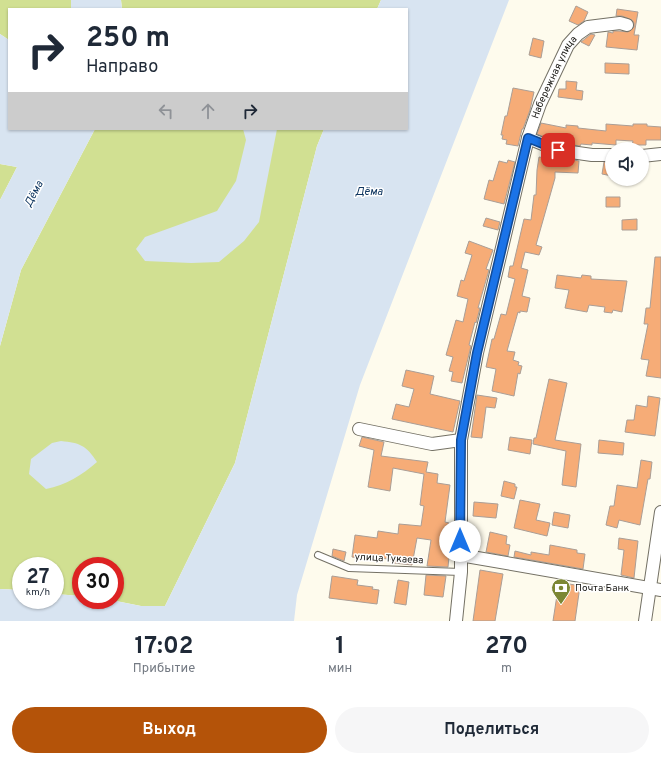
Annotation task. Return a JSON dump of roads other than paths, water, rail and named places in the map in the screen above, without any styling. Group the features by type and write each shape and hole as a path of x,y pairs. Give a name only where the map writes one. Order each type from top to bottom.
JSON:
{"street":[{"name":"Набережная улица","path":"456,621 460,572 461,440 477,353 528,138 540,104 568,45 578,34 588,27 620,23 627,25"},
{"path":"528,138 558,150 592,155 605,155"},
{"path":"649,155 661,154"},
{"path":"359,429 432,444 461,440"},
{"path":"645,621 655,589 661,512"},
{"path":"460,556 655,589"}],"lane":[{"name":"улица Тукаева","path":"318,555 349,568 460,572"}],"water":[{"path":"71,0 121,0 122,8 71,8"},
{"name":"Дёма","path":"381,0 509,0 360,385 297,595 294,621 0,621 0,589 12,590 12,609 64,609 64,595 72,595 72,609 124,609 124,603 141,606 165,606 235,463 317,146 324,130 408,130 408,8 377,8"},
{"path":"0,34 8,39 8,130 94,130 21,270 0,346 0,200 17,167 0,164"},
{"path":"243,130 277,130 259,222 244,241 219,262 191,263 145,261 136,249 145,237 217,211 236,181 246,140"},
{"path":"61,441 78,444 86,448 97,462 73,479 46,489 29,474 31,459 52,443"}],"place":[{"name":"Почта Банк","path":"561,605"}]}
